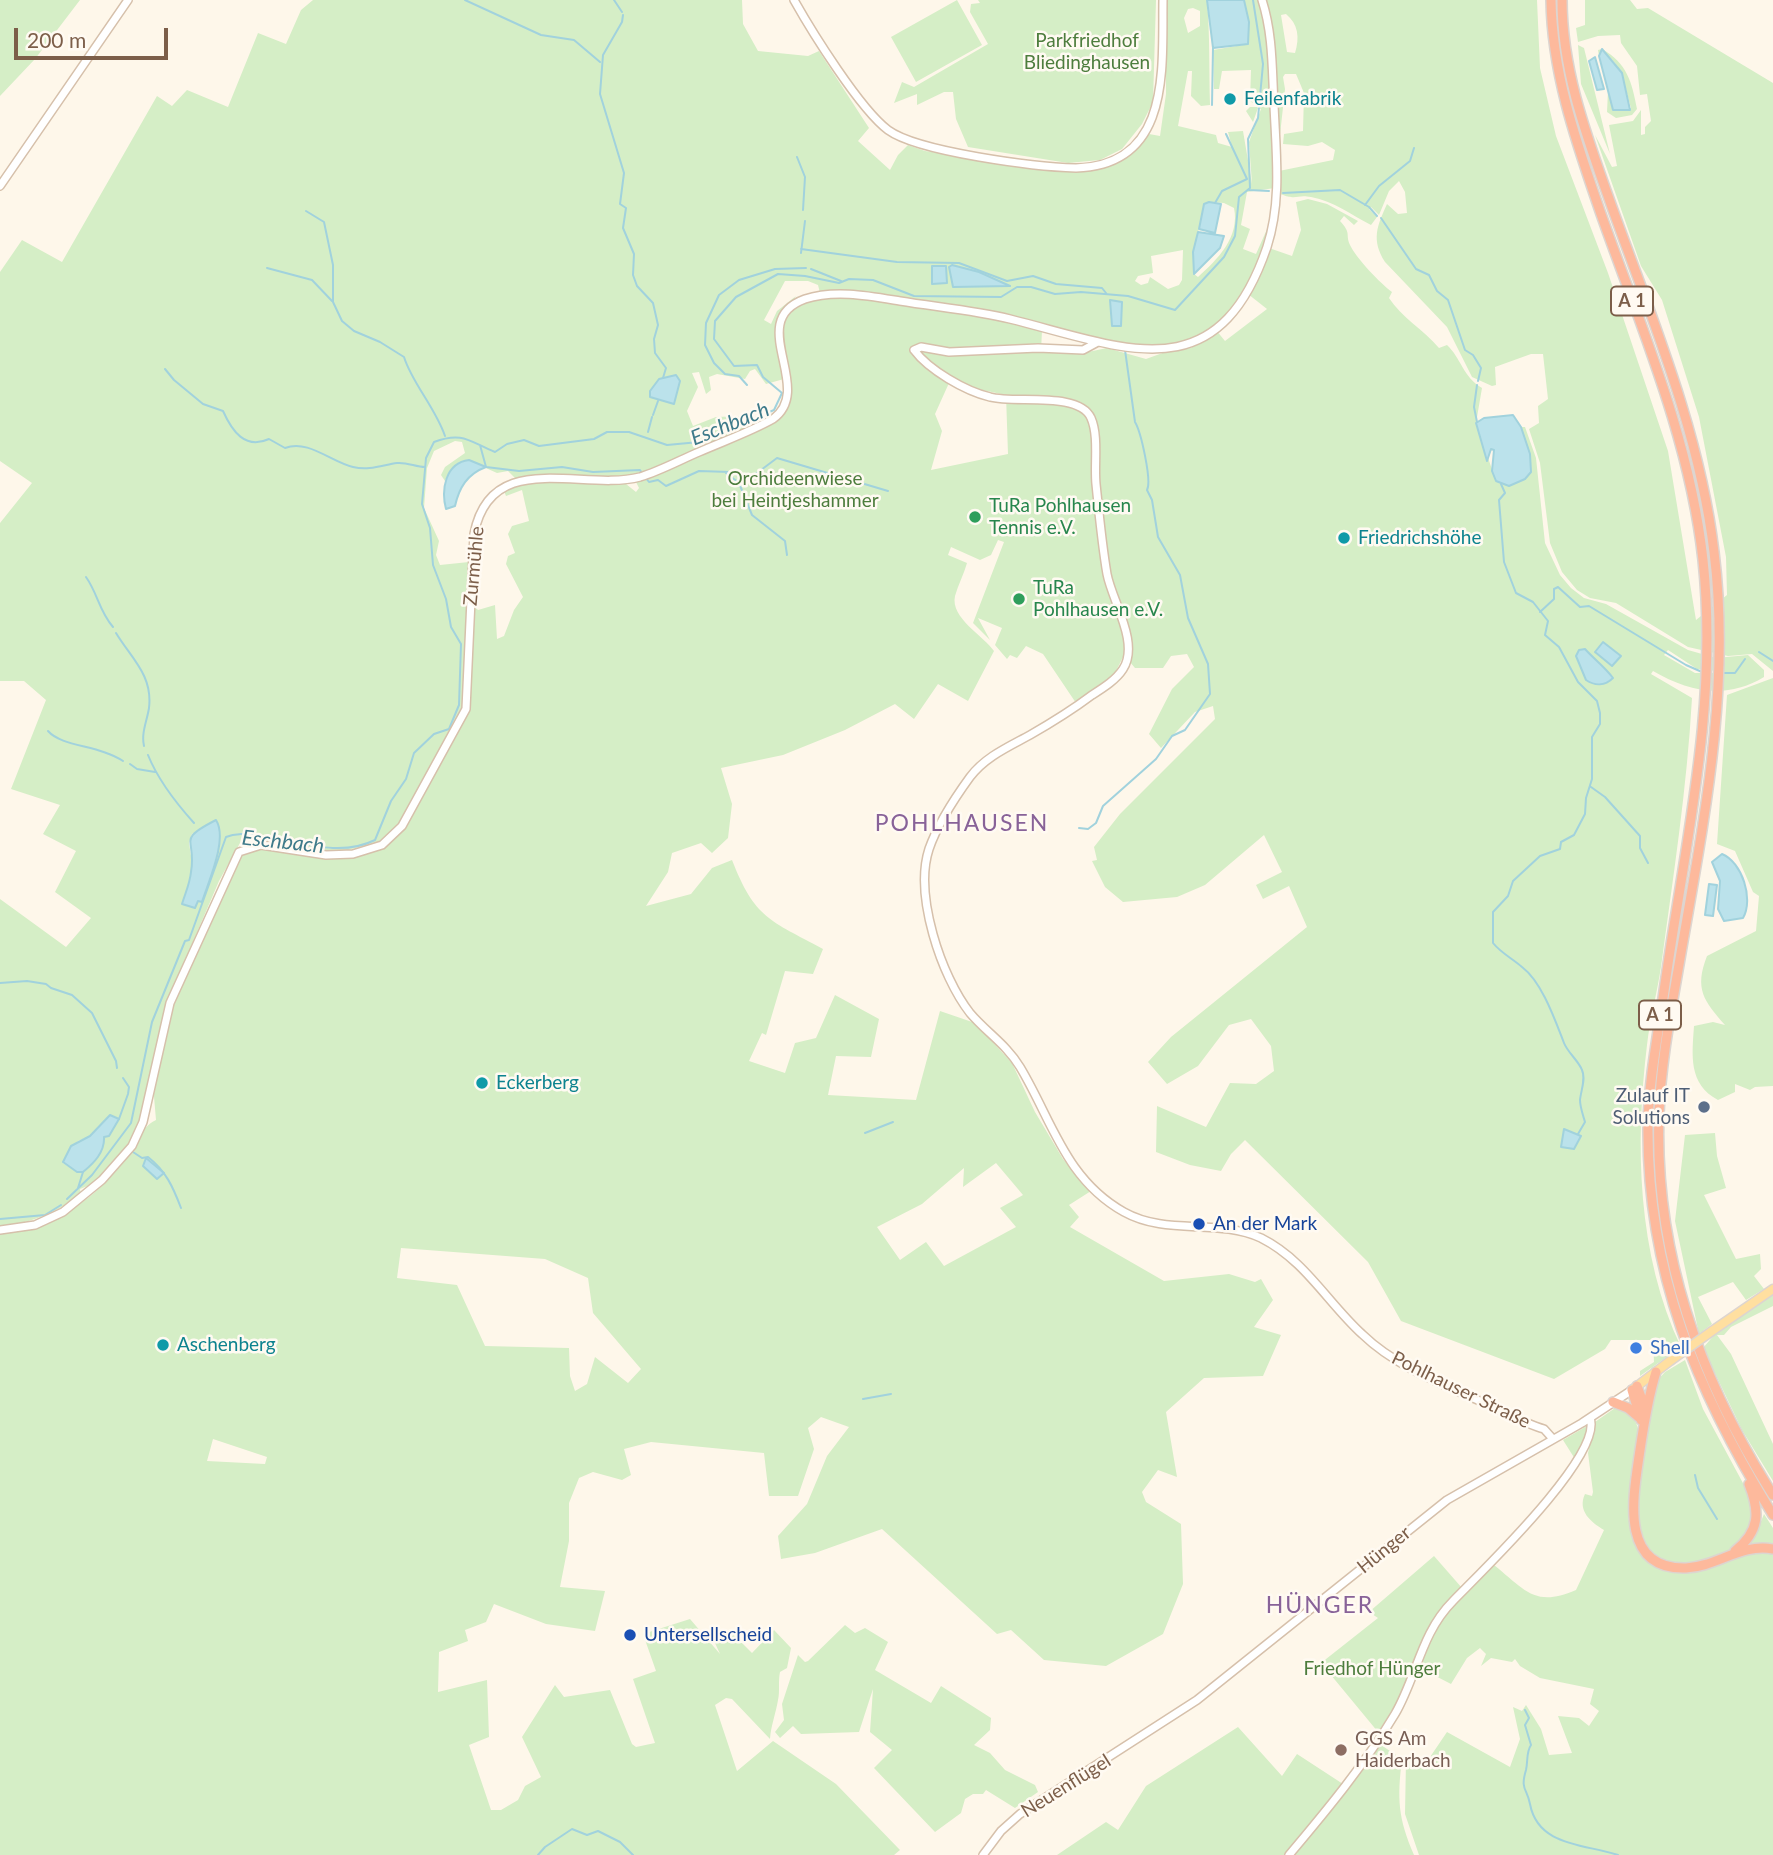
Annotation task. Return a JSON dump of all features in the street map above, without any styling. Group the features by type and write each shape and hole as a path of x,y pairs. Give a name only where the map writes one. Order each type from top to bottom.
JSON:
{"highway":[{"name":"A 1","path":"1551,0 1559,78 1574,137 1658,375 1690,480 1707,605 1703,737 1652,1069 1649,1153 1652,1206 1669,1295 1695,1372 1740,1459 1773,1515"},
{"name":"A 1","path":"1562,0 1565,41 1577,106 1691,439 1709,515 1718,595 1719,682 1714,747 1664,1062 1659,1116 1660,1166 1673,1268 1690,1329 1723,1410 1773,1495"},
{"path":"1643,1415 1656,1372"},
{"path":"1635,1388 1643,1415 1643,1436 1632,1513 1635,1531 1644,1549 1659,1562 1681,1568 1704,1565 1733,1553 1755,1548 1773,1549"},
{"path":"1613,1402 1643,1415"},
{"path":"1733,1553 1750,1538 1757,1519 1755,1500 1740,1459"}],"main road":[{"path":"0,186 128,0"},
{"path":"794,0 869,109 883,125 901,138 937,149 1076,168 1096,166 1120,156 1137,142 1152,121 1161,82 1163,0"},
{"path":"1096,343 1146,349 1192,345 1231,313 1255,278 1273,227 1277,205 1272,60 1269,29 1262,0"},
{"name":"Zurmühle","path":"0,1230 28,1227 60,1215 91,1190 130,1149 143,1122 165,1016 235,858 244,848 257,845 326,855 354,854 377,847 393,836 414,807 465,711 473,539 482,510 494,494 511,485 556,478 639,477 773,419 786,406 789,392 779,346 780,327 789,310 808,298 854,295 983,313 1096,343"},
{"name":"Pohlhauser Straße","path":"1096,343 1083,350 1038,348 949,352 921,346 914,350 932,366 992,398 1075,404 1083,408 1092,419 1095,482 1107,575 1129,652 1122,671 1080,704 986,760 958,795 940,825 926,864 928,909 939,954 963,1003 1021,1069 1049,1129 1066,1156 1103,1196 1123,1212 1154,1224 1230,1230 1264,1240 1302,1268 1351,1324 1383,1351 1421,1373 1538,1427 1551,1441"},
{"name":"Hünger","path":"1159,1727 1224,1680 1441,1504 1590,1418 1773,1289"},
{"path":"1289,1855 1387,1726 1414,1672 1431,1628 1530,1520 1578,1460 1592,1427 1590,1418"},
{"name":"Neuenflügel","path":"983,1855 1001,1831 1020,1814 1159,1727"}],"green space":[{"path":"0,0 80,0 35,59 0,96"},
{"path":"313,0 742,0 743,24 758,51 808,56 819,51 869,128 858,141 890,170 898,155 908,145 925,151 1029,167 1086,170 1120,160 1149,134 1160,136 1166,94 1166,0 1207,0 1210,105 1201,106 1191,96 1192,71 1188,71 1178,126 1216,135 1218,143 1232,147 1228,132 1243,131 1252,184 1249,142 1261,109 1258,108 1253,122 1246,111 1250,107 1258,107 1250,101 1251,70 1222,71 1219,89 1214,89 1213,50 1248,44 1249,22 1244,0 1259,0 1267,32 1275,188 1247,192 1241,225 1250,229 1243,249 1256,254 1272,218 1255,269 1238,302 1214,328 1199,338 1179,345 1156,346 1105,340 1011,317 820,293 818,285 808,281 785,281 764,320 771,324 777,311 796,296 780,317 775,336 784,379 766,384 755,369 750,371 745,379 717,374 709,377 711,390 706,394 699,372 692,373 698,387 687,411 693,426 716,417 742,416 749,428 658,469 630,476 517,480 508,471 497,473 468,460 448,474 445,481 441,475 445,467 465,453 462,442 455,441 434,451 427,468 424,508 439,541 436,555 440,565 469,562 463,709 398,827 380,842 340,852 257,840 240,843 219,881 166,1005 138,1129 132,1141 95,1183 80,1189 81,1195 71,1202 42,1216 0,1227 0,899 66,947 91,918 55,892 76,851 43,834 60,805 11,789 46,700 24,681 0,681 0,523 32,483 0,461 0,272 22,240 62,262 157,96 172,106 187,90 228,107 258,33 286,44 301,10","holes":["1188,9 1200,11 1200,26 1188,33 1184,18","1224,203 1234,208 1231,238 1220,255 1198,277 1194,274 1194,252 1204,204","1183,250 1182,280 1179,285 1168,289 1150,277 1148,283 1141,285 1135,281 1138,276 1153,273 1151,256","932,266 946,266 947,283 931,281","216,821 216,851 202,901 198,901 189,843 192,834","107,1118 106,1135 77,1172 63,1163 78,1141 90,1136"]},
{"path":"957,0 982,45 916,82 891,37"},
{"name":"Parkfriedhof Bliedinghausen","path":"978,0 1156,0 1153,102 1142,124 1122,149 1100,160 1068,163 968,147 956,119 953,92 944,92 917,105 917,94 894,103 902,82 914,87 988,44 970,12 971,4 980,3"},
{"path":"1264,0 1537,0 1540,68 1556,136 1608,273 1668,451 1696,620 1727,595 1726,557 1699,417 1662,300 1641,266 1595,135 1612,167 1617,166 1609,125 1633,121 1641,110 1641,135 1645,134 1645,127 1651,121 1647,94 1640,95 1637,66 1621,43 1620,35 1598,36 1578,42 1576,28 1585,25 1585,0 1630,0 1637,9 1648,8 1773,83 1773,671 1752,654 1728,656 1688,647 1616,603 1590,598 1577,590 1562,572 1550,543 1540,463 1529,429 1539,423 1538,406 1548,399 1543,354 1531,354 1495,367 1496,385 1492,386 1472,377 1447,327 1385,262 1378,247 1377,233 1387,204 1398,214 1407,213 1405,192 1399,181 1389,191 1379,215 1371,207 1369,209 1377,217 1371,225 1319,199 1280,194 1279,171 1333,160 1335,150 1322,142 1308,146 1283,144 1284,134 1303,131 1304,93 1296,74 1285,74 1283,77 1285,89 1279,144","holes":["1286,14 1297,31 1295,53 1287,52 1281,15"]},
{"path":"1578,45 1584,48 1610,154 1581,84"},
{"path":"1602,49 1617,60 1627,74 1637,109 1632,115 1616,118 1607,112 1608,91 1613,111 1631,108 1619,70 1603,52 1599,56 1598,50"},
{"name":"Orchideenwiese bei Heintjeshammer","path":"1308,199 1327,204 1358,221 1354,225 1344,216 1340,221 1358,257 1392,292 1389,298 1400,311 1439,348 1447,345 1470,378 1482,388 1476,423 1496,481 1528,463 1530,454 1521,427 1525,427 1536,458 1545,543 1560,575 1571,588 1584,598 1606,604 1688,650 1716,658 1748,655 1764,670 1764,677 1750,684 1722,691 1694,688 1653,671 1651,674 1692,698 1679,833 1661,967 1647,1045 1641,1121 1643,1199 1648,1237 1655,1275 1681,1347 1640,1376 1640,1371 1654,1362 1653,1340 1611,1340 1605,1349 1554,1379 1401,1321 1368,1262 1245,1140 1231,1154 1221,1171 1190,1165 1156,1152 1157,1106 1206,1127 1230,1083 1256,1084 1274,1071 1271,1046 1251,1019 1229,1025 1198,1066 1167,1084 1148,1062 1171,1037 1307,927 1289,886 1263,899 1256,885 1282,872 1264,835 1205,885 1177,897 1123,902 1105,887 1092,861 1097,860 1094,847 1120,814 1215,719 1213,706 1195,712 1161,748 1149,734 1172,689 1194,667 1187,654 1171,656 1163,668 1135,668 1124,655 1114,675 1076,703 1043,654 1026,646 1017,658 1010,655 1007,659 995,645 1002,628 978,618 990,640 973,623 1004,542 998,540 991,555 980,560 951,547 948,555 967,563 955,596 958,612 994,651 968,701 938,684 914,719 895,704 845,730 783,755 721,768 732,804 728,838 712,853 701,843 672,853 668,872 646,906 691,894 712,868 732,860 748,895 766,916 823,949 813,974 785,971 766,1035 762,1033 749,1061 785,1073 795,1043 816,1038 835,995 879,1019 871,1057 836,1056 828,1095 916,1100 940,1011 975,1023 1012,1063 1035,1112 1063,1159 1091,1191 1069,1205 1079,1217 1070,1227 1164,1281 1229,1274 1255,1282 1261,1279 1273,1300 1254,1327 1281,1335 1263,1376 1204,1378 1166,1412 1177,1477 1158,1470 1142,1492 1146,1502 1181,1524 1183,1584 1163,1634 1106,1666 1044,1660 1011,1630 997,1634 882,1529 815,1553 781,1559 778,1536 807,1504 827,1456 849,1427 821,1417 808,1428 814,1449 798,1496 769,1496 764,1453 651,1442 624,1449 631,1475 622,1480 593,1472 579,1478 569,1503 569,1541 560,1587 605,1591 595,1631 546,1624 494,1604 486,1622 465,1630 468,1641 439,1652 438,1692 487,1680 489,1737 469,1745 491,1810 501,1810 518,1800 525,1786 541,1777 522,1737 555,1685 564,1697 610,1690 632,1744 636,1747 655,1743 633,1679 656,1671 643,1634 690,1619 720,1654 715,1643 734,1635 752,1653 774,1630 791,1648 787,1668 780,1672 779,1697 770,1739 732,1699 726,1698 715,1705 737,1771 773,1741 836,1784 900,1850 894,1855 0,1855 0,1233 38,1224 83,1202 110,1178 128,1156 138,1138 156,1120 153,1085 170,1010 242,856 260,848 328,859 357,857 378,850 402,831 456,737 470,705 473,605 478,610 495,605 497,639 504,636 514,610 523,597 506,564 508,556 515,553 508,534 512,526 529,521 522,490 506,496 504,491 534,481 618,482 626,484 636,492 639,488 635,480 777,419 786,410 792,390 783,347 783,330 794,310 809,301 857,298 890,301 992,318 1042,330 1041,352 1088,352 1107,348 1146,359 1168,351 1191,348 1216,330 1225,341 1267,309 1248,294 1269,248 1292,256 1301,230 1296,202","holes":["949,383 1006,395 1008,454 931,470 942,431 935,414","1668,650 1697,669 1735,673 1695,673 1664,655","996,1163 1023,1195 1000,1208 1016,1227 944,1266 926,1242 900,1260 877,1227 922,1204 964,1168 963,1187","401,1248 545,1259 588,1278 593,1313 641,1369 628,1383 595,1357 587,1384 575,1391 570,1376 569,1348 485,1346 457,1285 397,1278","213,1439 267,1457 265,1464 207,1461"]},
{"path":"1773,678 1773,1086 1750,1090 1735,1084 1735,1092 1718,1100 1701,1086 1694,1068 1694,1026 1713,1022 1725,1025 1703,994 1703,967 1707,956 1756,931 1759,896 1753,892 1735,851 1717,844 1727,695"},
{"path":"1715,1133 1717,1156 1726,1188 1704,1195 1736,1259 1760,1254 1761,1269 1754,1276 1764,1289 1746,1300 1733,1282 1698,1297 1712,1324 1699,1334 1675,1221 1685,1135"},
{"path":"1773,1294 1773,1306 1731,1327 1724,1335 1717,1335 1731,1354 1773,1444 1773,1481 1742,1430 1703,1348 1715,1334"},
{"path":"1685,1360 1703,1409 1751,1498 1754,1522 1728,1551 1712,1559 1690,1563 1664,1560 1648,1546 1640,1523 1638,1494 1640,1463 1654,1384 1665,1372"},
{"name":"Friedhof Hünger","path":"1615,1408 1630,1414 1639,1432 1628,1518 1639,1549 1665,1569 1684,1572 1747,1552 1773,1552 1773,1855 1419,1855 1405,1814 1406,1760 1426,1763 1447,1732 1510,1767 1520,1739 1513,1707 1522,1711 1526,1705 1541,1729 1549,1755 1572,1753 1558,1716 1579,1718 1589,1726 1599,1711 1590,1704 1594,1689 1540,1678 1520,1666 1515,1659 1512,1662 1491,1658 1481,1666 1486,1654 1480,1648 1467,1658 1451,1684 1420,1668 1415,1682 1426,1643 1422,1642 1398,1702 1378,1732 1321,1663 1378,1618 1369,1612 1434,1556 1462,1588 1494,1565 1523,1589 1540,1597 1562,1595 1576,1590 1604,1530 1590,1520 1584,1511 1585,1494 1592,1496 1593,1492 1588,1453 1595,1422"},
{"path":"1587,1426 1586,1435 1575,1459 1563,1440"},
{"path":"1764,1514 1773,1528 1773,1546 1747,1546 1755,1536"},
{"path":"845,1625 855,1633 865,1628 888,1642 875,1670 931,1703 941,1686 991,1718 990,1730 974,1745 990,1753 1005,1770 1035,1785 1038,1792 1015,1808 986,1790 983,1794 973,1794 965,1799 961,1813 935,1832 874,1768 892,1750 870,1732 873,1689 859,1732 801,1734 793,1726 780,1738 775,1732 784,1720 782,1704 798,1655 805,1662 808,1661"},
{"path":"1238,1727 1282,1776 1297,1754 1343,1784 1286,1855 1057,1855 1106,1822 1118,1830 1146,1786"},
{"path":"1378,1743 1402,1759 1400,1808 1414,1855 1292,1855"}],"water":[{"path":"1207,0 1244,0 1249,22 1248,44 1213,48"},
{"path":"1602,49 1622,73 1630,110 1613,110 1599,56"},
{"path":"1595,57 1604,89 1597,90 1589,61"},
{"path":"1204,204 1221,204 1215,233 1199,229"},
{"path":"1198,232 1224,236 1220,248 1194,274 1193,252"},
{"path":"952,265 979,272 1010,286 953,287 949,267"},
{"path":"932,266 946,266 947,283 932,284"},
{"path":"1110,300 1122,302 1121,326 1112,326"},
{"path":"676,375 680,381 674,404 650,397 650,391 659,379"},
{"path":"1513,415 1521,427 1530,454 1531,472 1525,479 1509,486 1496,481 1492,471 1494,450 1491,449 1487,461 1476,423 1484,418"},
{"path":"469,460 486,467 469,478 459,493 455,506 446,509 444,494 447,478 455,466"},
{"path":"1603,642 1621,656 1612,666 1595,652"},
{"path":"1585,649 1613,678 1607,683 1586,680 1576,656 1579,650"},
{"path":"216,820 219,828 219,848 202,902 198,901 195,908 182,904 192,861 190,841 196,832"},
{"path":"1722,854 1735,865 1744,882 1747,901 1743,918 1724,921 1718,909 1720,881 1712,862"},
{"path":"1709,884 1717,885 1713,916 1705,915"},
{"path":"110,1115 119,1119 109,1136 104,1137 101,1152 91,1165 83,1172 77,1172 63,1162 71,1146 90,1136"},
{"path":"1564,1129 1581,1136 1574,1149 1561,1147"},
{"path":"146,1158 164,1173 157,1179 143,1166"}],"waterway":[{"path":"465,0 541,35 574,40 600,62"},
{"path":"614,0 622,12"},
{"name":"Eschbach","path":"67,1199 92,1175 131,1123 152,1022 185,941 189,940 226,837 237,834 254,835 331,848 346,848 375,840 391,801 406,779 414,753 434,734 449,729 459,705 461,644 451,627 446,599 433,565 430,528 422,504 426,458 434,442 459,438 495,452 507,444 524,440 539,446 594,439 607,432 629,432 667,445 699,442 774,410 782,393 763,377 757,365 734,366 714,339 715,321 736,297 778,274 839,283 849,279 873,280 914,296 1001,297 1017,287 1031,287 1055,294 1081,292 1128,296 1175,310 1224,257 1235,236 1239,197 1250,188 1248,139 1258,118 1263,64 1253,0"},
{"path":"623,15 622,22 603,55 600,94 624,173 620,204 626,208 623,228 634,254 633,275 637,286 653,303 658,325 654,339 655,353 666,368 663,378"},
{"path":"1212,105 1213,47"},
{"path":"1215,203 1222,191 1247,179 1226,134"},
{"path":"1365,205 1379,186 1410,161 1414,148"},
{"path":"797,157 805,177 803,210"},
{"path":"1249,190 1269,191"},
{"path":"1283,193 1340,190 1369,207 1377,216"},
{"path":"306,211 324,222 333,265 333,302 342,321 354,331 380,342 404,357 445,436"},
{"path":"1381,218 1416,269 1429,275 1437,291 1448,300 1465,350 1473,355 1481,368 1478,381"},
{"path":"801,253 805,221"},
{"path":"801,249 897,262 959,263 1007,281 1033,276 1056,284 1102,288 1106,293"},
{"path":"267,268 312,280 332,301"},
{"path":"747,385 739,376 725,374 714,363 705,345 706,323 719,295 739,280 775,269 806,268"},
{"path":"811,269 841,281"},
{"path":"1079,828 1088,829 1096,823 1103,806 1156,759 1172,736 1185,730 1210,694 1208,664 1188,618 1180,575 1158,537 1152,500 1147,490 1145,456 1135,422 1125,350"},
{"path":"165,369 203,404 223,411 235,432 246,440 261,442 269,439 285,448 302,446 359,468 401,463 425,467"},
{"path":"1477,385 1474,407 1477,422"},
{"path":"653,415 658,401"},
{"path":"648,432 652,417"},
{"path":"480,445 486,467 519,471 562,467 593,472 640,470 642,473"},
{"path":"645,477 649,482 658,480 666,486 699,471 730,472 749,479 777,458 888,491"},
{"path":"726,473 739,483 752,515 785,541 787,555"},
{"path":"1501,484 1505,493 1499,500 1504,562 1516,593 1533,602 1548,621 1545,635 1559,647 1578,682 1597,701 1600,713 1600,724 1592,737 1592,779 1586,798 1585,814 1574,835 1561,842 1560,849 1540,856 1513,881 1508,896 1493,912 1493,943 1536,982 1566,1047 1582,1070 1580,1103 1585,1122 1578,1134"},
{"path":"86,577 113,627"},
{"path":"1540,612 1554,599 1554,589 1558,587 1580,607 1589,606 1702,672"},
{"path":"116,633 140,668 148,686 149,708 144,746"},
{"path":"1759,652 1773,661"},
{"path":"1722,673 1735,673 1745,659"},
{"path":"48,731 62,740 123,761"},
{"path":"148,755 168,791 194,823"},
{"path":"130,764 137,769 155,772"},
{"path":"1591,787 1605,797 1640,836 1640,848 1648,863"},
{"path":"0,983 27,981 46,984 72,995 92,1013 117,1068"},
{"path":"119,1119 129,1087 123,1078"},
{"path":"865,1133 893,1122"},
{"path":"130,1150 142,1158 148,1157 160,1168 172,1186 181,1208"},
{"path":"78,1188 83,1172"},
{"name":"Eschbach","path":"0,1219 45,1215 61,1205"},
{"path":"863,1399 891,1394"},
{"path":"1695,1475 1698,1488 1717,1519"},
{"path":"1525,1710 1529,1718 1525,1725 1531,1745 1524,1785 1535,1818 1543,1829 1565,1842 1618,1855"},
{"path":"538,1855 545,1847 572,1829 587,1835 598,1831 620,1842 633,1855"}],"place":[{"name":"Feilenfabrik","path":"1230,99"},
{"name":"TuRa Pohlhausen Tennis e.V.","path":"975,517"},
{"name":"Friedrichshöhe","path":"1344,538"},
{"name":"TuRa Pohlhausen e.V.","path":"1019,599"},
{"name":"Eckerberg","path":"482,1083"},
{"name":"Zulauf IT Solutions","path":"1704,1107"},
{"name":"An der Mark","path":"1199,1224"},
{"name":"Aschenberg","path":"163,1345"},
{"name":"Shell","path":"1636,1348"},
{"name":"Untersellscheid","path":"630,1635"},
{"name":"GGS Am Haiderbach","path":"1341,1750"}],"district":[{"name":"POHLHAUSEN","path":"962,824"},
{"name":"HÜNGER","path":"1320,1606"}]}
